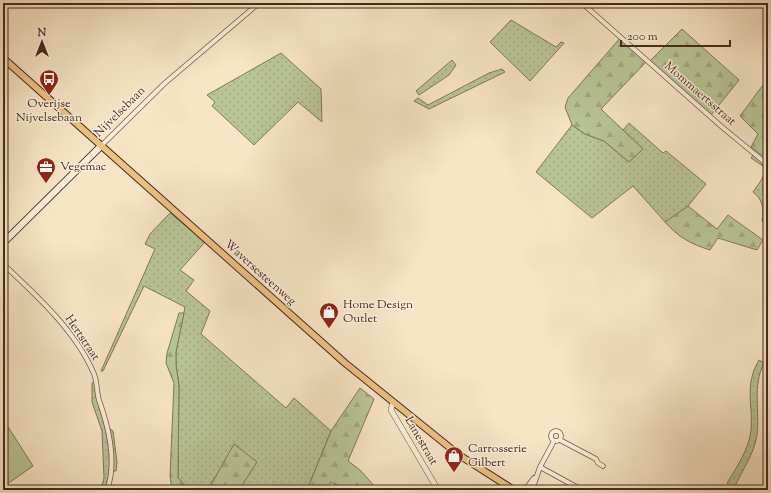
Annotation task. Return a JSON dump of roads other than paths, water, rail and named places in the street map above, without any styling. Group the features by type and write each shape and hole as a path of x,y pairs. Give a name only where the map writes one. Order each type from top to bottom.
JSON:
{"main road":[{"name":"Waversesteenweg","path":"3,58 345,363 472,464 514,490"},
{"name":"Nijvelsebaan","path":"3,243 102,146"}],"street":[{"name":"Nijvelsebaan","path":"102,146 165,83 259,3"},
{"name":"Mommaertsstraat","path":"582,3 687,94 722,127 762,160 768,169"},
{"path":"768,180 765,189 768,204"},
{"name":"Hertstraat","path":"3,264 51,310 76,343 94,375 99,401 109,431 111,474 107,490"},
{"name":"Lanestraat","path":"393,402 391,410 438,490"},
{"path":"532,490 536,476 554,440 552,435 557,432 561,434 560,440"},
{"path":"554,440 560,440 596,459 598,464 603,466"},
{"path":"540,467 582,490"},
{"path":"525,490 536,476"}],"place":[{"name":"Overijse Nijvelsebaan","path":"49,96"},
{"name":"Vegemac","path":"46,184"},
{"name":"Home Design Outlet","path":"329,329"},
{"name":"Carrosserie Gilbert","path":"454,473"}]}
